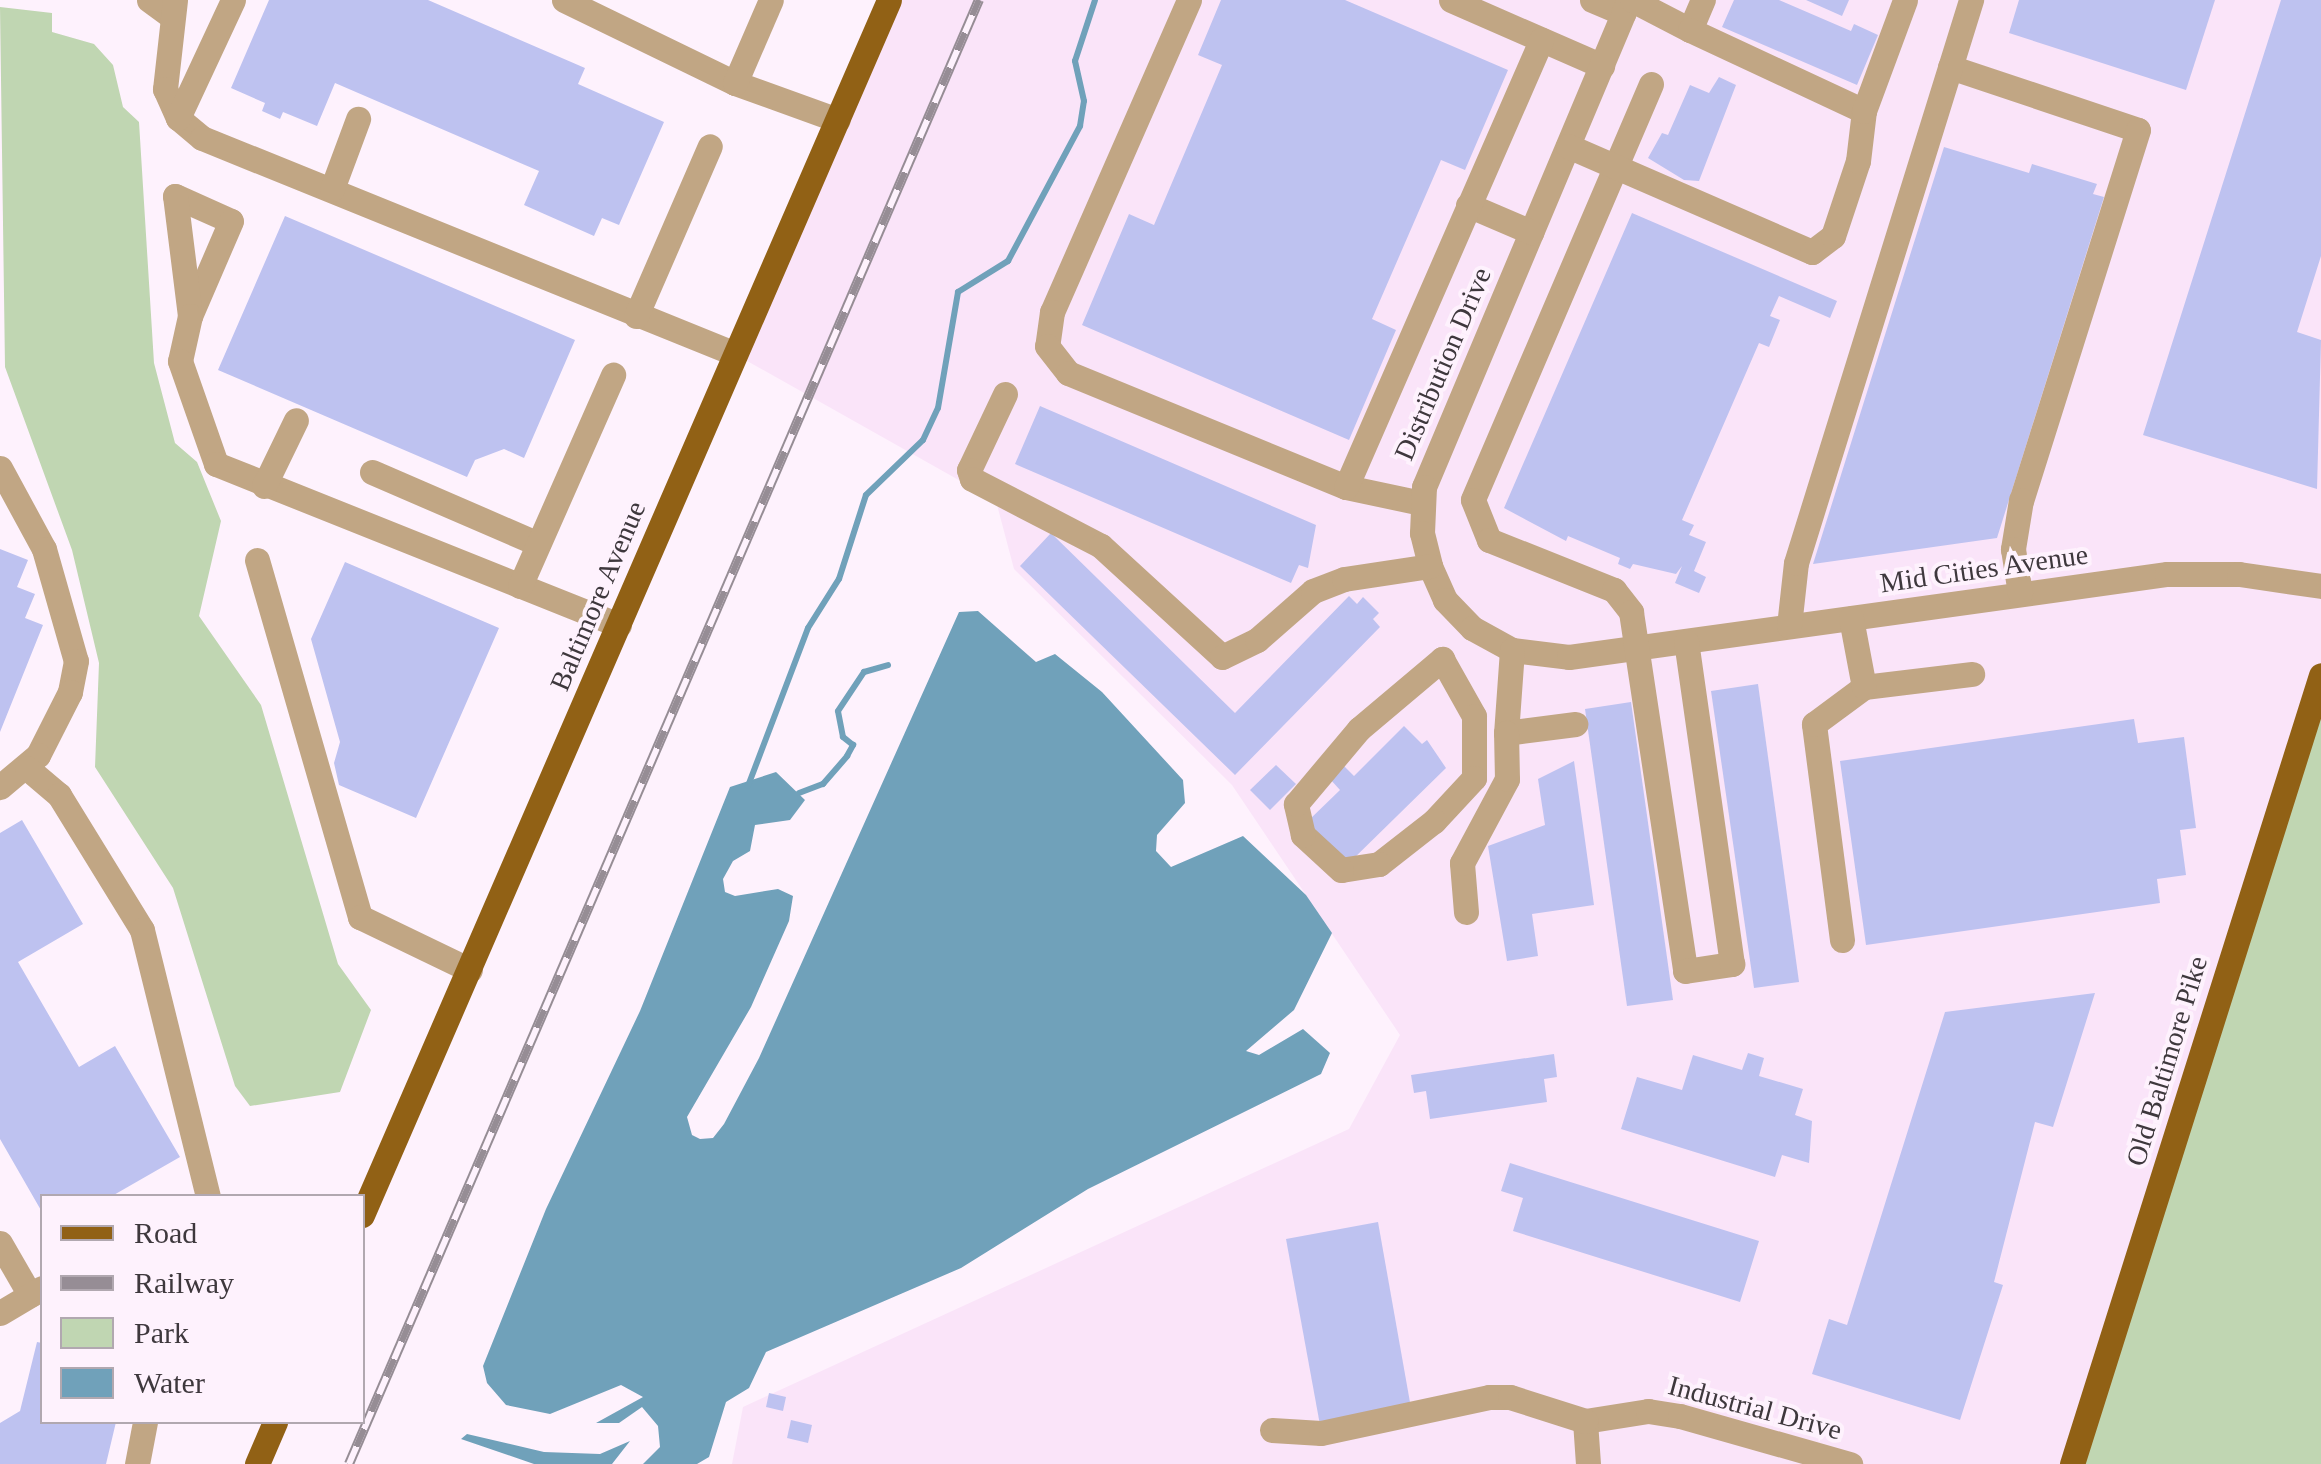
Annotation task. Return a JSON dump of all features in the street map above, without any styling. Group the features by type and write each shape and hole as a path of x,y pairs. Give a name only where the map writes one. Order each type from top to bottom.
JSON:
{"main road":[{"name":"Baltimore Avenue","path":"365,1208 889,0"},
{"name":"Old Baltimore Pike","path":"2072,1464 2321,676"},
{"path":"257,1464 274,1424"}],"street":[{"path":"149,0 173,8 163,67 178,118 202,138 733,353"},
{"path":"178,118 233,0"},
{"path":"564,0 734,83 838,120"},
{"path":"734,83 772,0"},
{"path":"1189,0 1052,312 1047,346 1068,373 1346,487 1421,503"},
{"path":"1451,0 1602,66"},
{"path":"1592,0 1628,4 1864,111"},
{"path":"1690,30 1703,0"},
{"path":"1568,146 1812,252 1833,236 1858,160 1864,111 1904,0"},
{"path":"1790,626 1796,563 1971,0"},
{"name":"Distribution Drive","path":"1628,4 1421,503 1430,566 1458,614 1512,650 1569,657 1647,648"},
{"path":"1346,487 1541,40"},
{"path":"1950,67 2138,130 2021,500 2012,550 2020,593"},
{"path":"1651,84 1473,500 1489,540 1614,590 1631,612 1647,648 1685,971 1732,964 1686,642"},
{"path":"332,189 358,119"},
{"path":"636,316 710,146"},
{"path":"1468,205 1531,232"},
{"path":"190,316 180,361 216,464 619,625"},
{"path":"520,586 613,375"},
{"path":"1005,394 969,470 972,479 1101,546 1222,657 1257,640 1313,591 1344,579 1430,566"},
{"path":"264,486 296,420"},
{"path":"0,468 37,532 76,661 70,692 28,768 0,787"},
{"path":"372,472 538,544"},
{"path":"257,560 360,917 470,970"},
{"name":"Mid Cities Avenue","path":"1647,648 2020,593 2206,572 2321,586"},
{"path":"1442,659 1474,716 1474,778 1434,822 1379,864 1341,870 1303,835 1296,804 1359,729 1442,659 1458,614"},
{"path":"1851,618 1864,687"},
{"path":"1466,912 1462,864 1507,779 1512,650"},
{"path":"1842,940 1814,724 1864,687 1972,674"},
{"path":"1506,733 1574,724"},
{"path":"28,768 59,795 142,930 208,1194"},
{"path":"0,1243 36,1292 0,1312"},
{"path":"1272,1430 1321,1433 1510,1397 1585,1420 1588,1464"},
{"name":"Industrial Drive","path":"1585,1420 1648,1411 1680,1416 1850,1464"},
{"path":"136,1464 145,1424"}],"shaded area":[{"path":"882,0 2321,0 2321,685 2074,1464 732,1464 743,1407 1349,1129 1400,1035 1232,785 1014,569 996,501 733,353"}],"green space":[{"path":"0,7 52,13 52,32 94,44 113,65 123,107 139,122 154,363 175,443 197,462 221,521 199,616 261,705 338,964 371,1010 340,1092 250,1106 235,1086 173,888 95,767 99,663 72,550 5,367"},
{"path":"2321,682 2321,1464 2074,1464"}],"water":[{"path":"978,611 1036,662 1055,654 1102,692 1183,780 1185,803 1157,835 1156,851 1171,867 1243,836 1306,895 1332,933 1294,1010 1246,1051 1259,1055 1303,1029 1330,1053 1321,1074 1088,1189 961,1268 766,1352 749,1388 726,1402 709,1457 697,1464 643,1464 660,1447 658,1426 642,1407 619,1423 596,1423 643,1397 621,1385 550,1414 506,1405 487,1383 483,1366 546,1209 640,1011 730,787 776,772 805,800 790,820 755,825 750,851 733,861 723,879 725,892 735,896 778,889 793,896 789,921 751,1007 687,1117 692,1135 700,1139 713,1138 724,1124 759,1058 959,612"},
{"path":"467,1434 544,1452 600,1454 630,1441 612,1464 534,1464 461,1439"}],"building":[{"path":"269,0 428,0 585,68 578,84 664,122 619,225 602,218 594,236 524,205 539,171 335,83 317,126 283,112 280,119 262,111 265,103 231,88"},
{"path":"1221,0 1345,0 1508,70 1465,170 1441,160 1372,319 1396,330 1349,440 1082,325 1129,214 1154,225 1222,65 1198,55"},
{"path":"1734,0 1779,0 1851,31 1854,24 1878,35 1857,85 1722,27"},
{"path":"1806,0 1849,0 1842,16"},
{"path":"2019,0 2215,0 2186,90 2009,33"},
{"path":"2281,0 2321,0 2321,256 2297,332 2321,340 2317,489 2143,435"},
{"path":"1719,77 1736,85 1699,181 1684,180 1648,158 1662,133 1668,135 1690,85 1709,93"},
{"path":"1944,147 2029,173 2032,164 2097,184 2093,194 2104,197 1997,538 1813,564"},
{"path":"1632,213 1837,301 1830,318 1779,296 1770,316 1780,320 1769,347 1759,343 1682,520 1694,525 1689,535 1706,542 1694,571 1706,577 1699,593 1675,583 1682,566 1676,574 1633,564 1630,569 1618,564 1620,558 1568,536 1566,541 1504,508"},
{"path":"285,216 575,340 524,458 504,449 475,460 467,477 218,370"},
{"path":"1040,406 1316,525 1308,568 1299,565 1291,583 1015,464"},
{"path":"1051,533 1235,713 1349,596 1357,604 1363,597 1379,613 1373,619 1380,627 1235,775 1020,566"},
{"path":"0,549 28,560 17,587 35,594 25,618 43,625 0,732"},
{"path":"345,562 499,628 416,818 339,785 334,763 340,742 311,639"},
{"path":"1758,684 1799,982 1754,988 1711,691"},
{"path":"1631,702 1673,1000 1627,1006 1585,709"},
{"path":"2134,719 2138,743 2184,737 2196,828 2180,830 2186,875 2157,879 2160,903 1866,945 1840,761"},
{"path":"1404,726 1422,744 1427,740 1446,768 1348,864 1307,822 1340,790 1330,779 1344,766 1354,776"},
{"path":"1574,761 1594,905 1532,914 1538,956 1507,961 1488,846 1545,825 1538,779"},
{"path":"1276,765 1296,784 1270,810 1250,790"},
{"path":"22,820 83,924 18,962 79,1067 115,1046 180,1157 115,1194 40,1194 40,1209 0,1139 0,833"},
{"path":"2095,993 2053,1127 2035,1122 1994,1282 2003,1285 1960,1420 1812,1374 1829,1319 1847,1325 1945,1012"},
{"path":"1748,1053 1764,1058 1759,1076 1803,1089 1795,1115 1812,1121 1809,1163 1782,1155 1775,1177 1621,1129 1637,1077 1682,1090 1693,1055 1742,1070"},
{"path":"1554,1054 1557,1077 1544,1079 1547,1102 1430,1119 1426,1091 1414,1093 1411,1075"},
{"path":"1510,1163 1759,1241 1740,1302 1513,1231 1523,1198 1501,1191"},
{"path":"1378,1222 1411,1408 1320,1425 1286,1239"},
{"path":"37,1342 40,1343 40,1424 116,1424 106,1464 0,1464 0,1423 20,1411"},
{"path":"769,1393 786,1397 783,1411 766,1407"},
{"path":"791,1420 812,1425 808,1443 787,1438"}],"waterway":[{"path":"748,786 808,628 839,579 866,495 923,440 938,408 958,292 1008,261 1080,126 1084,101 1075,61 1095,0"},
{"path":"799,793 823,784 847,756 853,745 843,737 838,711 864,672 888,665"}],"railway":[{"path":"349,1464 979,0"}]}
